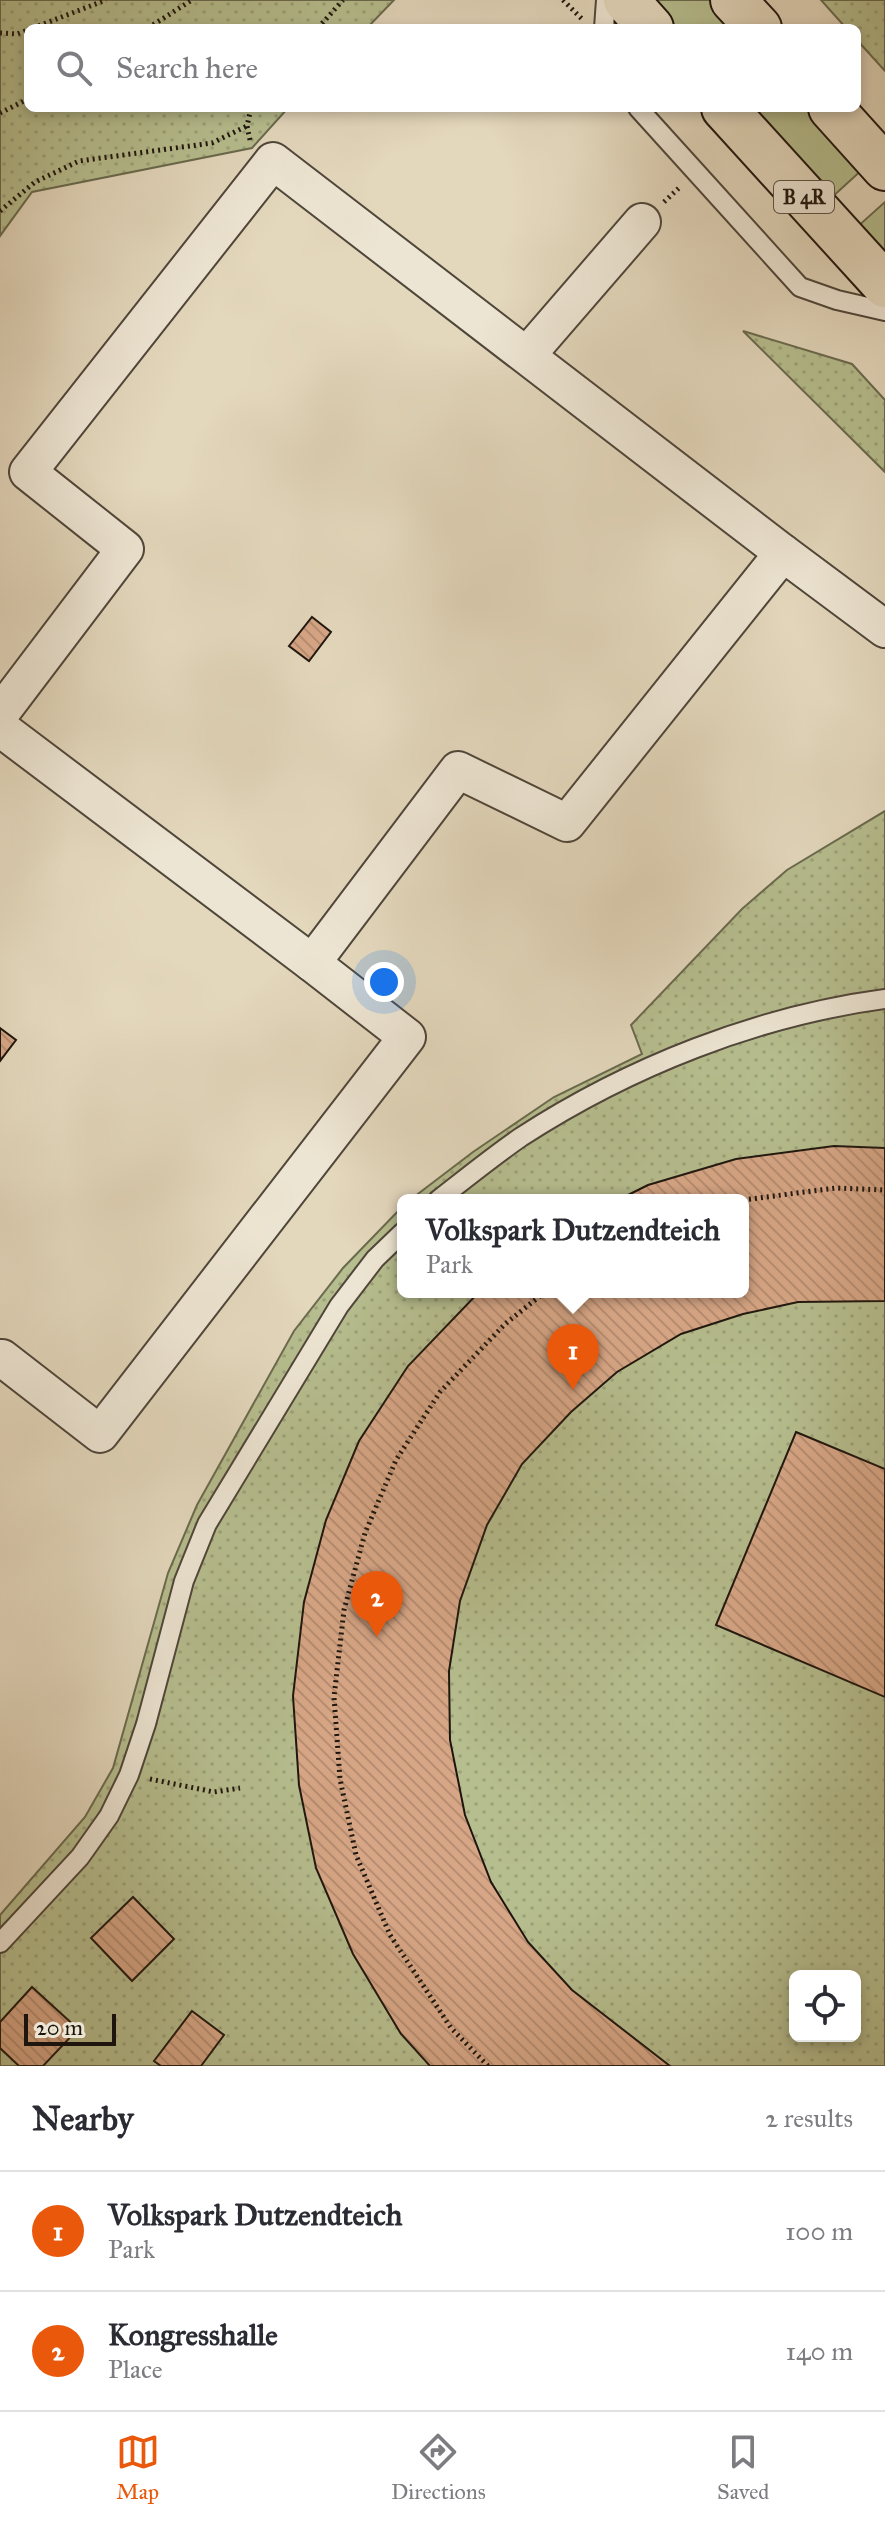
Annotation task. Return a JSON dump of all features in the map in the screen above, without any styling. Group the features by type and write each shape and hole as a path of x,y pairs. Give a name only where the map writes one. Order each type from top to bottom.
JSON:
{"main road":[{"path":"626,0 647,24"},
{"path":"733,0 755,24"},
{"name":"B 4R","path":"728,112 885,285"},
{"path":"835,112 885,168"}],"street":[{"path":"0,714 125,549 28,472 273,161 885,629"},
{"path":"527,355 642,222"},
{"path":"312,963 458,770 567,823 783,553"},
{"path":"0,728 407,1037 100,1434 1,1358"}],"lane":[{"path":"604,24 606,0"},
{"path":"642,112 800,287 837,300 885,311"},
{"path":"446,1194 520,1138 620,1081 713,1041 801,1015 885,999"},
{"path":"0,1943 80,1857 109,1816 129,1775 146,1724 184,1581 207,1524 339,1306 375,1259 397,1238"}],"path":[{"path":"43,24 106,0"},
{"path":"154,24 192,0"},
{"path":"322,24 343,0"},
{"path":"563,0 586,24"},
{"path":"0,33 24,31"},
{"path":"0,113 24,101"},
{"path":"0,211 35,182 79,161 212,143 247,126"},
{"path":"642,222 696,173"},
{"path":"749,1199 836,1188 885,1190"},
{"path":"488,2066 451,2028 390,1935 356,1855 340,1779 334,1697 348,1595 365,1533 396,1460 440,1392 505,1324 538,1298"},
{"path":"129,1775 214,1792 240,1788"}],"green space":[{"path":"0,0 394,0 371,24 24,24 24,112 284,112 252,148 32,192 0,236"},
{"path":"651,0 712,0 733,24 672,24"},
{"path":"821,0 885,0 885,71 861,44 861,24 842,24"},
{"path":"753,112 814,112 864,168 831,198"},
{"path":"885,202 885,261 856,228"},
{"path":"743,331 852,364 885,400 885,472"},
{"path":"885,811 885,2066 0,2066 0,1915 85,1817 113,1768 168,1573 197,1505 294,1331 343,1268 397,1212 397,1298 749,1298 749,1194 418,1194 554,1097 642,1054 631,1025 742,909 787,870"}],"building":[{"path":"312,617 331,632 309,661 289,646"},
{"path":"0,1028 16,1040 0,1061"},
{"path":"834,1146 885,1148 885,1301 798,1302 743,1314 681,1334 617,1372 571,1412 522,1464 487,1525 460,1601 449,1671 450,1740 465,1815 491,1882 528,1942 572,1990 670,2066 430,2066 401,2034 353,1954 316,1868 299,1785 293,1696 304,1602 326,1520 359,1441 408,1366 473,1298 749,1298 749,1194 630,1194 648,1185 736,1159"},
{"path":"796,1432 885,1469 885,1697 716,1625"},
{"path":"133,1897 174,1939 132,1981 91,1938"},
{"path":"32,1987 78,2029 43,2066 19,2066 0,2048 0,2022"},
{"path":"192,2011 224,2035 201,2066 161,2066 154,2061"}],"place":[{"name":"Volkspark Dutzendteich","path":"573,1390"},
{"name":"Kongresshalle","path":"377,1637"}]}
